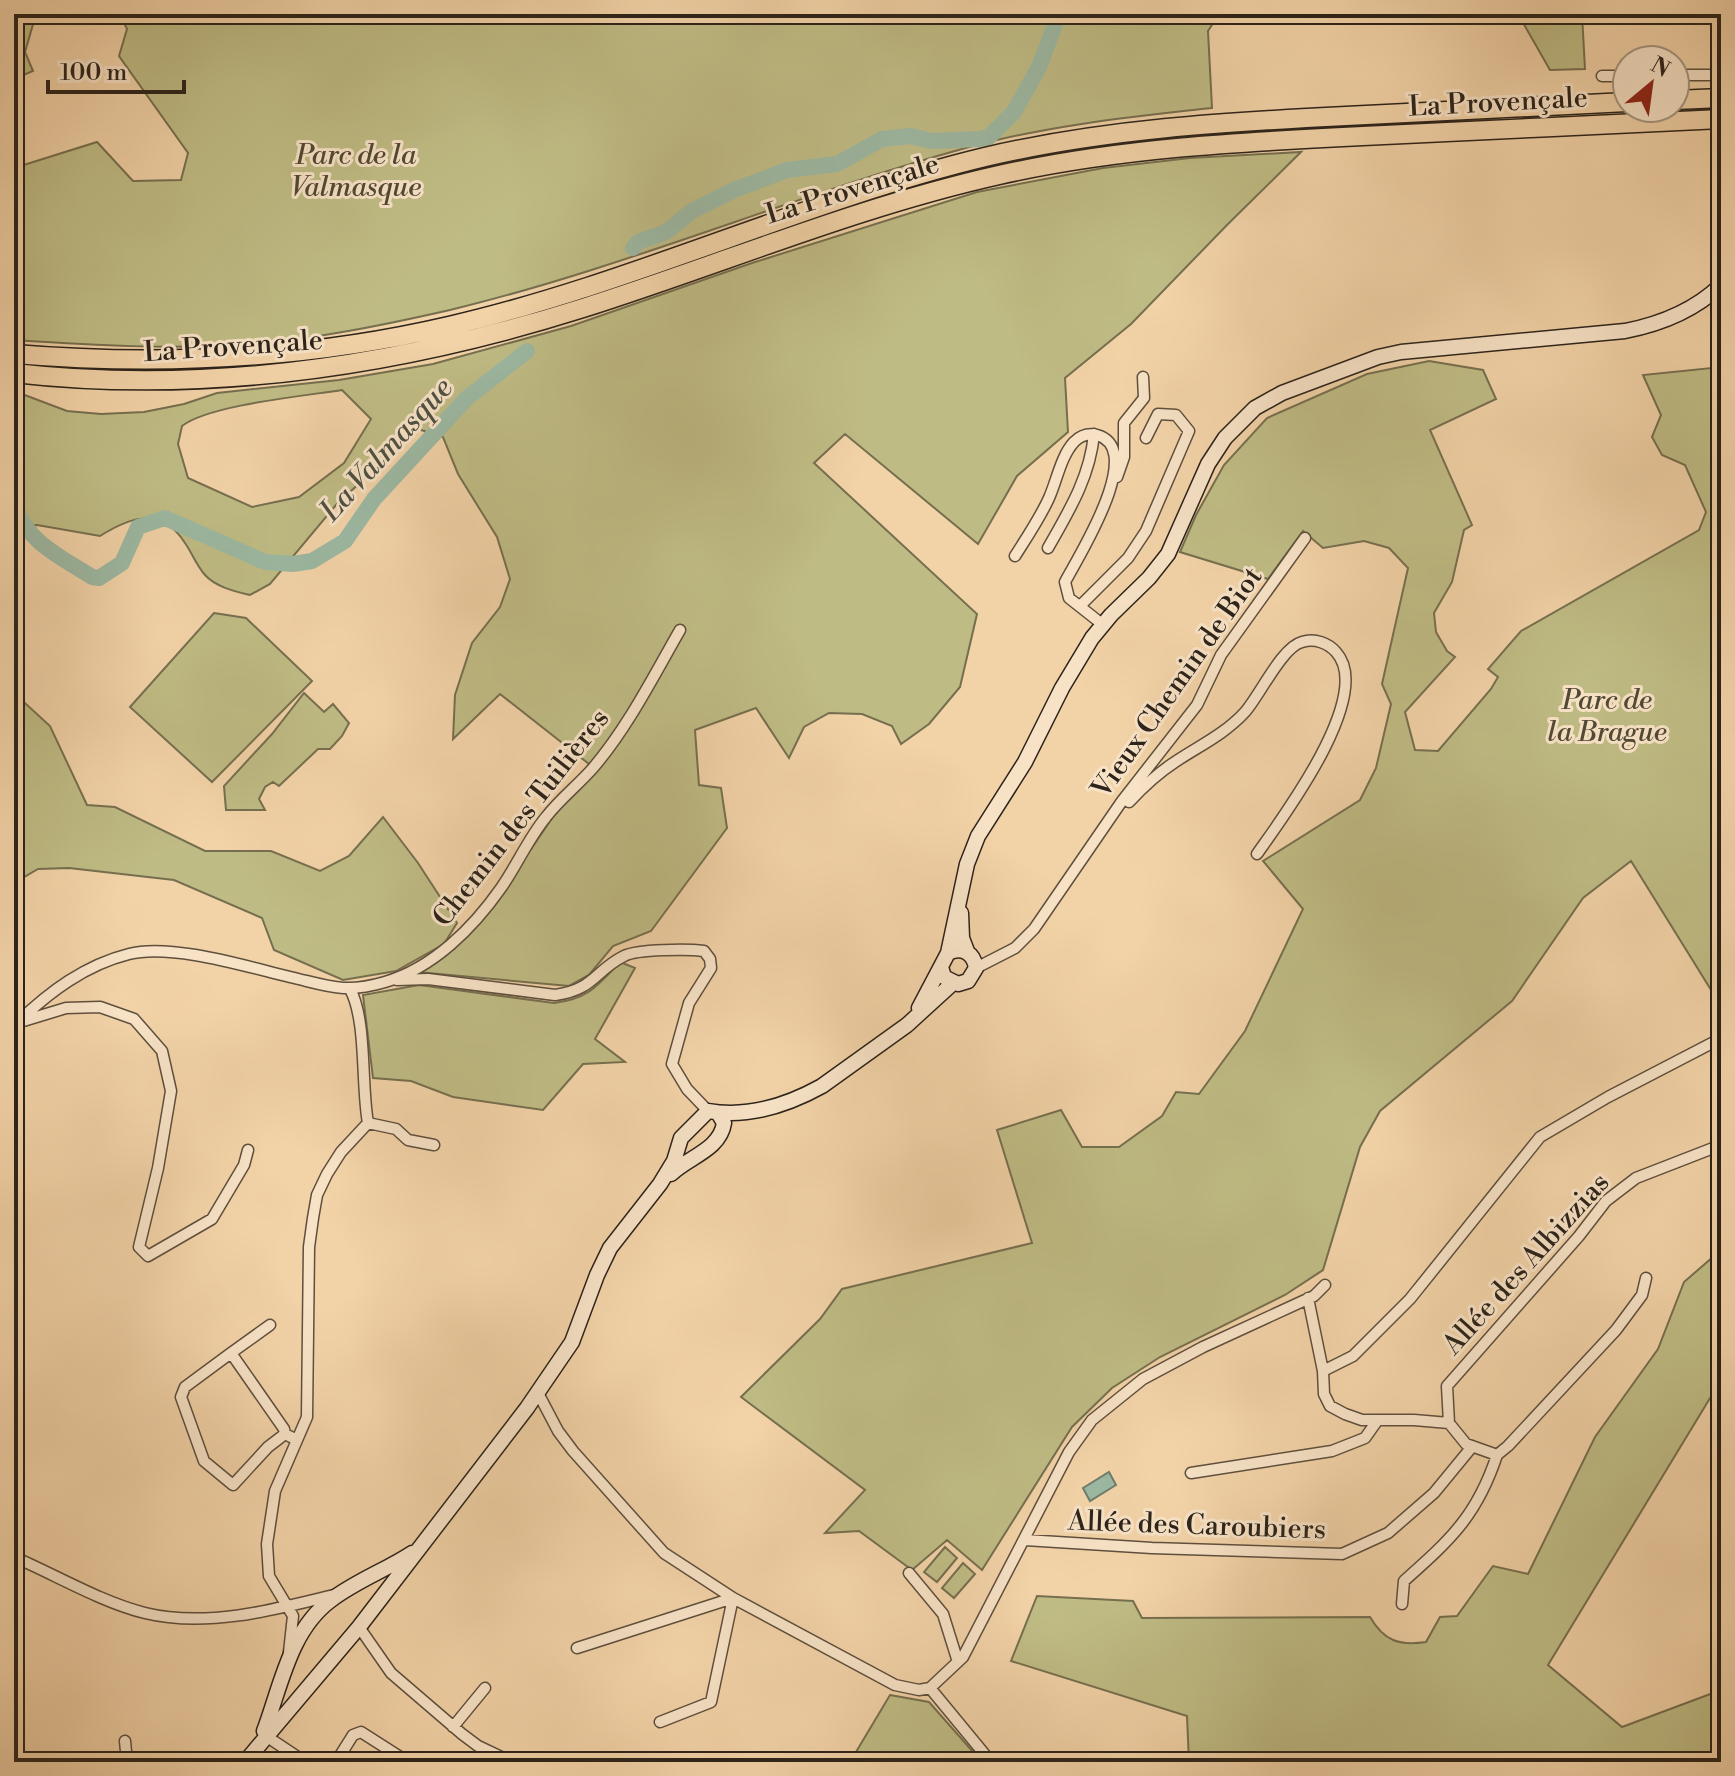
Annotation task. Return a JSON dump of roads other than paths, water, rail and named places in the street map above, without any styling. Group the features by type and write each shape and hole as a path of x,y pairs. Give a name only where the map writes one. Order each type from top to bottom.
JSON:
{"highway":[{"path":"1691,99 1721,98"},
{"name":"La Provençale","path":"14,354 125,360 225,358 308,351 403,335 569,292 818,206 942,168 1105,134 1223,122 1611,103"},
{"name":"La Provençale","path":"14,373 83,379 187,380 301,371 413,354 586,307 928,192 1115,153 1223,143 1721,119"}],"main road":[{"path":"1497,339 1638,322 1668,312 1700,295 1721,275"},
{"path":"907,1025 948,953 967,864 978,836 1025,762 1062,688 1102,624 1168,554 1208,464 1244,417 1265,401 1300,385 1378,357 1433,344 1644,328 1685,312 1706,300 1721,285"},
{"path":"660,1184 679,1166 702,1154 722,1132 751,1113 808,1094 822,1086 907,1025 953,983 968,981 972,959 962,938 960,904"},
{"path":"948,953 957,950 972,959"},
{"path":"941,967 944,977 953,983"},
{"path":"257,1751 309,1683 359,1627 538,1393 572,1342 610,1248 660,1184 674,1161 681,1138 695,1122 713,1112 751,1113"},
{"path":"713,1112 724,1123 722,1132"},
{"path":"678,1148 683,1155 693,1158"},
{"path":"257,1751 288,1662 315,1615 342,1592 419,1549"},
{"path":"342,1592 358,1595 374,1607"},
{"path":"288,1662 293,1678 309,1683"}],"street":[{"path":"1691,75 1721,75"},
{"path":"1602,76 1611,76"},
{"path":"1102,624 1069,598 1065,582 1123,462 1124,423 1144,398 1143,377"},
{"path":"1080,606 1128,558 1146,531 1189,431 1176,415 1158,414 1146,438"},
{"path":"1015,556 1048,501 1070,448 1082,436 1094,434 1111,445 1115,466 1112,486"},
{"path":"1048,548 1082,488 1094,434"},
{"name":"Vieux Chemin de Biot","path":"972,959 992,957 1015,948 1027,937 1122,801 1197,705 1221,655 1305,538"},
{"name":"Chemin des Tuilières","path":"15,1023 44,997 85,970 131,953 209,958 325,987 350,989 387,982 422,964 451,946 500,889 533,834 593,768 680,630"},
{"path":"1106,827 1154,778 1234,722 1292,648 1304,641 1319,641 1331,647 1342,662 1345,679 1338,714 1317,765 1257,854"},
{"path":"387,982 414,978 555,995 573,993 592,983 627,954 650,950 704,951 710,959 711,968 689,1003 672,1064 690,1092 713,1112"},
{"path":"288,1662 293,1616 269,1576 268,1529 275,1491 305,1425 308,1406 309,1247 317,1195 337,1157 368,1123 359,1022 350,989"},
{"path":"15,1023 66,1008 100,1007 134,1019 162,1051 171,1091 158,1168 139,1247 148,1256 212,1219 244,1165 248,1150"},
{"path":"1323,1371 1353,1356 1410,1299 1540,1137 1625,1088 1721,1041"},
{"path":"690,1092 695,1122"},
{"path":"368,1123 396,1129 408,1140 434,1145"},
{"name":"Allée des Albizzias","path":"1449,1423 1447,1386 1606,1201 1636,1178 1721,1145"},
{"path":"1402,1604 1404,1581 1451,1539 1472,1510 1497,1455 1616,1330 1642,1295 1646,1278"},
{"path":"538,1393 558,1431 573,1451 664,1553 733,1598 895,1685 919,1690 930,1688 958,1662 982,1624 1078,1436 1124,1393 1177,1361 1308,1298 1325,1285"},
{"path":"1308,1298 1323,1371 1324,1394 1330,1406 1354,1417 1377,1421 1449,1423 1471,1448 1497,1455"},
{"path":"270,1325 185,1387 181,1397 204,1461 233,1485 268,1447 285,1434"},
{"path":"231,1353 285,1434 297,1440"},
{"path":"1191,1473 1332,1451 1365,1438 1377,1421"},
{"name":"Allée des Caroubiers","path":"1025,1540 1342,1554 1388,1533 1434,1493 1471,1448"},
{"path":"14,1557 129,1608 160,1616 208,1618 286,1606 342,1592"},
{"path":"909,1573 943,1614 958,1662"},
{"path":"577,1648 733,1598"},
{"path":"660,1722 711,1702 733,1598"},
{"path":"359,1627 391,1673 478,1746 512,1762"},
{"path":"453,1727 485,1688"},
{"path":"930,1688 991,1762"},
{"path":"336,1762 353,1735 361,1732 408,1762"},
{"path":"125,1741 127,1762"},
{"path":"257,1751 305,1762"}],"waterway":[{"name":"La Valmasque","path":"633,248 638,242 666,232 692,211 734,190 787,170 837,164 882,139 911,136 931,141 989,137 1014,112 1039,67 1059,14"},
{"name":"La Valmasque","path":"14,502 19,516 35,538 92,577 99,578 122,563 138,527 165,518 265,562 293,564 312,561 345,541 374,499 467,398 527,351"}],"park label":[{"name":"Parc de la Valmasque","path":"356,170"},
{"name":"Parc de la Brague","path":"1607,715"}]}
